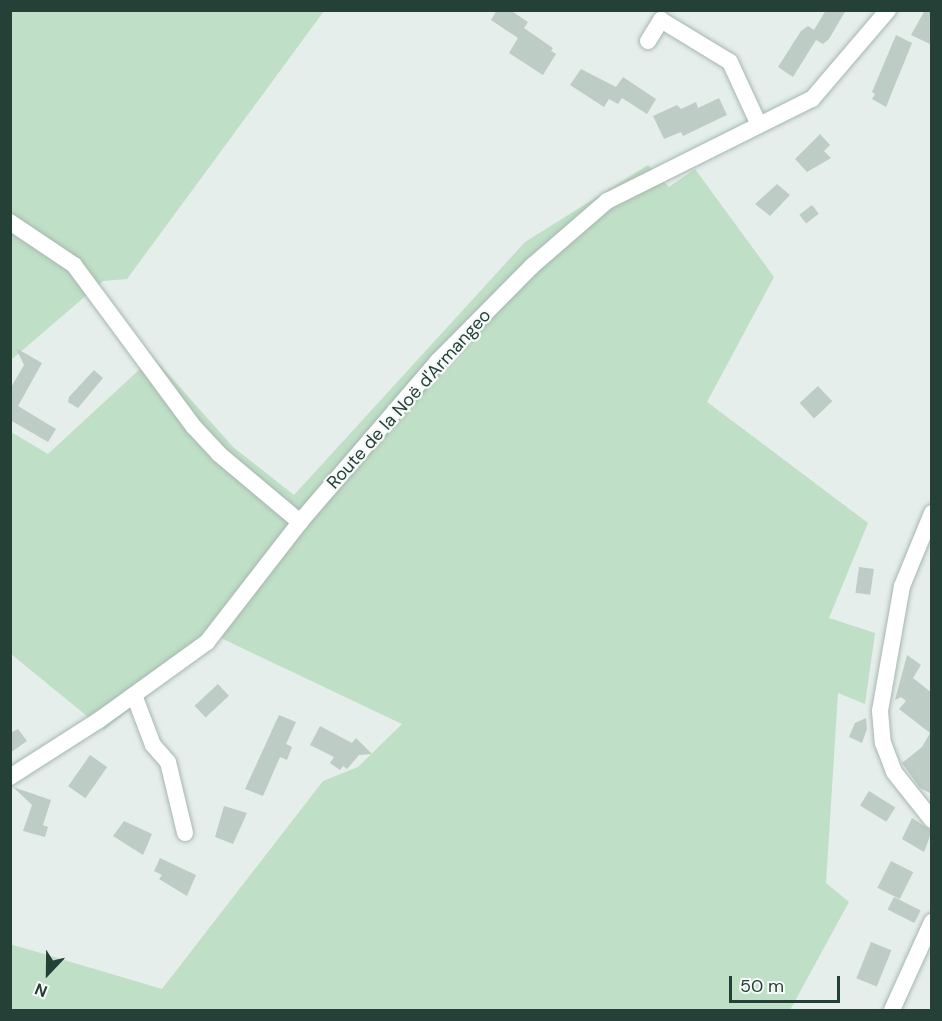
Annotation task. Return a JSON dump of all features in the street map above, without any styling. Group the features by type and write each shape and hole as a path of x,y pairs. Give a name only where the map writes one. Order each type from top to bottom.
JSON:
{"street":[{"name":"Route de la Noë d'Armangeo","path":"10,777 207,642 300,522 438,361 532,266 607,201 812,99 888,10"},
{"path":"648,41 661,20 730,62 759,125"},
{"path":"10,222 74,265 194,427 300,522"},
{"path":"932,513 902,586 880,711 882,743 894,772 932,820"},
{"path":"134,694 153,745 168,762 185,834"},
{"path":"892,1011 932,922"}],"green space":[{"path":"11,11 324,11 127,279 103,281 11,360"},
{"path":"648,165 669,187 695,169 774,277 707,402 868,523 829,618 875,633 865,704 838,693 826,883 849,902 790,1010 11,1010 10,944 162,989 323,781 358,767 402,724 221,638 104,730 11,654 11,432 48,454 153,357 233,447 294,495 525,242"}],"building":[{"path":"497,10 510,10 528,22 524,28 553,48 551,51 556,54 543,75 509,53 518,38 491,20"},
{"path":"826,10 846,10 829,39 823,44 816,40 793,77 778,67 801,31 808,26 814,30"},
{"path":"925,10 932,10 932,45 911,35"},
{"path":"896,35 912,43 886,107 872,99 875,94 872,92"},
{"path":"581,69 616,87 623,77 656,99 647,114 622,98 618,104 609,99 604,107 570,85"},
{"path":"719,98 727,115 683,136 681,132 664,139 653,116 677,105 681,109 696,102 698,108"},
{"path":"820,134 830,145 824,151 831,158 807,172 795,159"},
{"path":"777,184 790,195 770,216 755,204"},
{"path":"812,205 819,214 806,224 799,215"},
{"path":"16,348 42,363 18,406 56,429 48,442 10,420 10,389 24,365"},
{"path":"94,370 103,378 78,408 68,402 69,397"},
{"path":"818,386 832,401 814,418 800,403"},
{"path":"859,567 874,569 870,595 855,593"},
{"path":"907,655 921,665 913,678 932,693 932,794 920,788 902,763 922,747 930,733 899,709 906,701 901,697 895,700"},
{"path":"218,684 229,696 206,718 195,706"},
{"path":"279,715 296,722 286,744 292,747 287,760 280,757 263,796 245,789"},
{"path":"866,718 867,729 862,743 849,737 855,723"},
{"path":"320,726 352,743 356,738 372,754 359,755 347,769 343,766 340,770 330,763 334,757 310,745"},
{"path":"18,729 27,741 10,753 10,733"},
{"path":"90,755 107,767 85,798 68,786"},
{"path":"13,787 51,800 43,825 48,827 45,837 23,831 32,805"},
{"path":"869,791 895,807 886,822 860,805"},
{"path":"224,806 247,813 233,844 215,837"},
{"path":"912,818 932,831 924,852 902,839"},
{"path":"124,821 152,834 143,855 113,836"},
{"path":"160,858 196,875 187,896 159,879 162,875 154,871"},
{"path":"891,861 913,872 900,899 877,888"},
{"path":"894,897 921,911 914,923 888,909"},
{"path":"871,942 891,950 877,986 856,978"}]}
